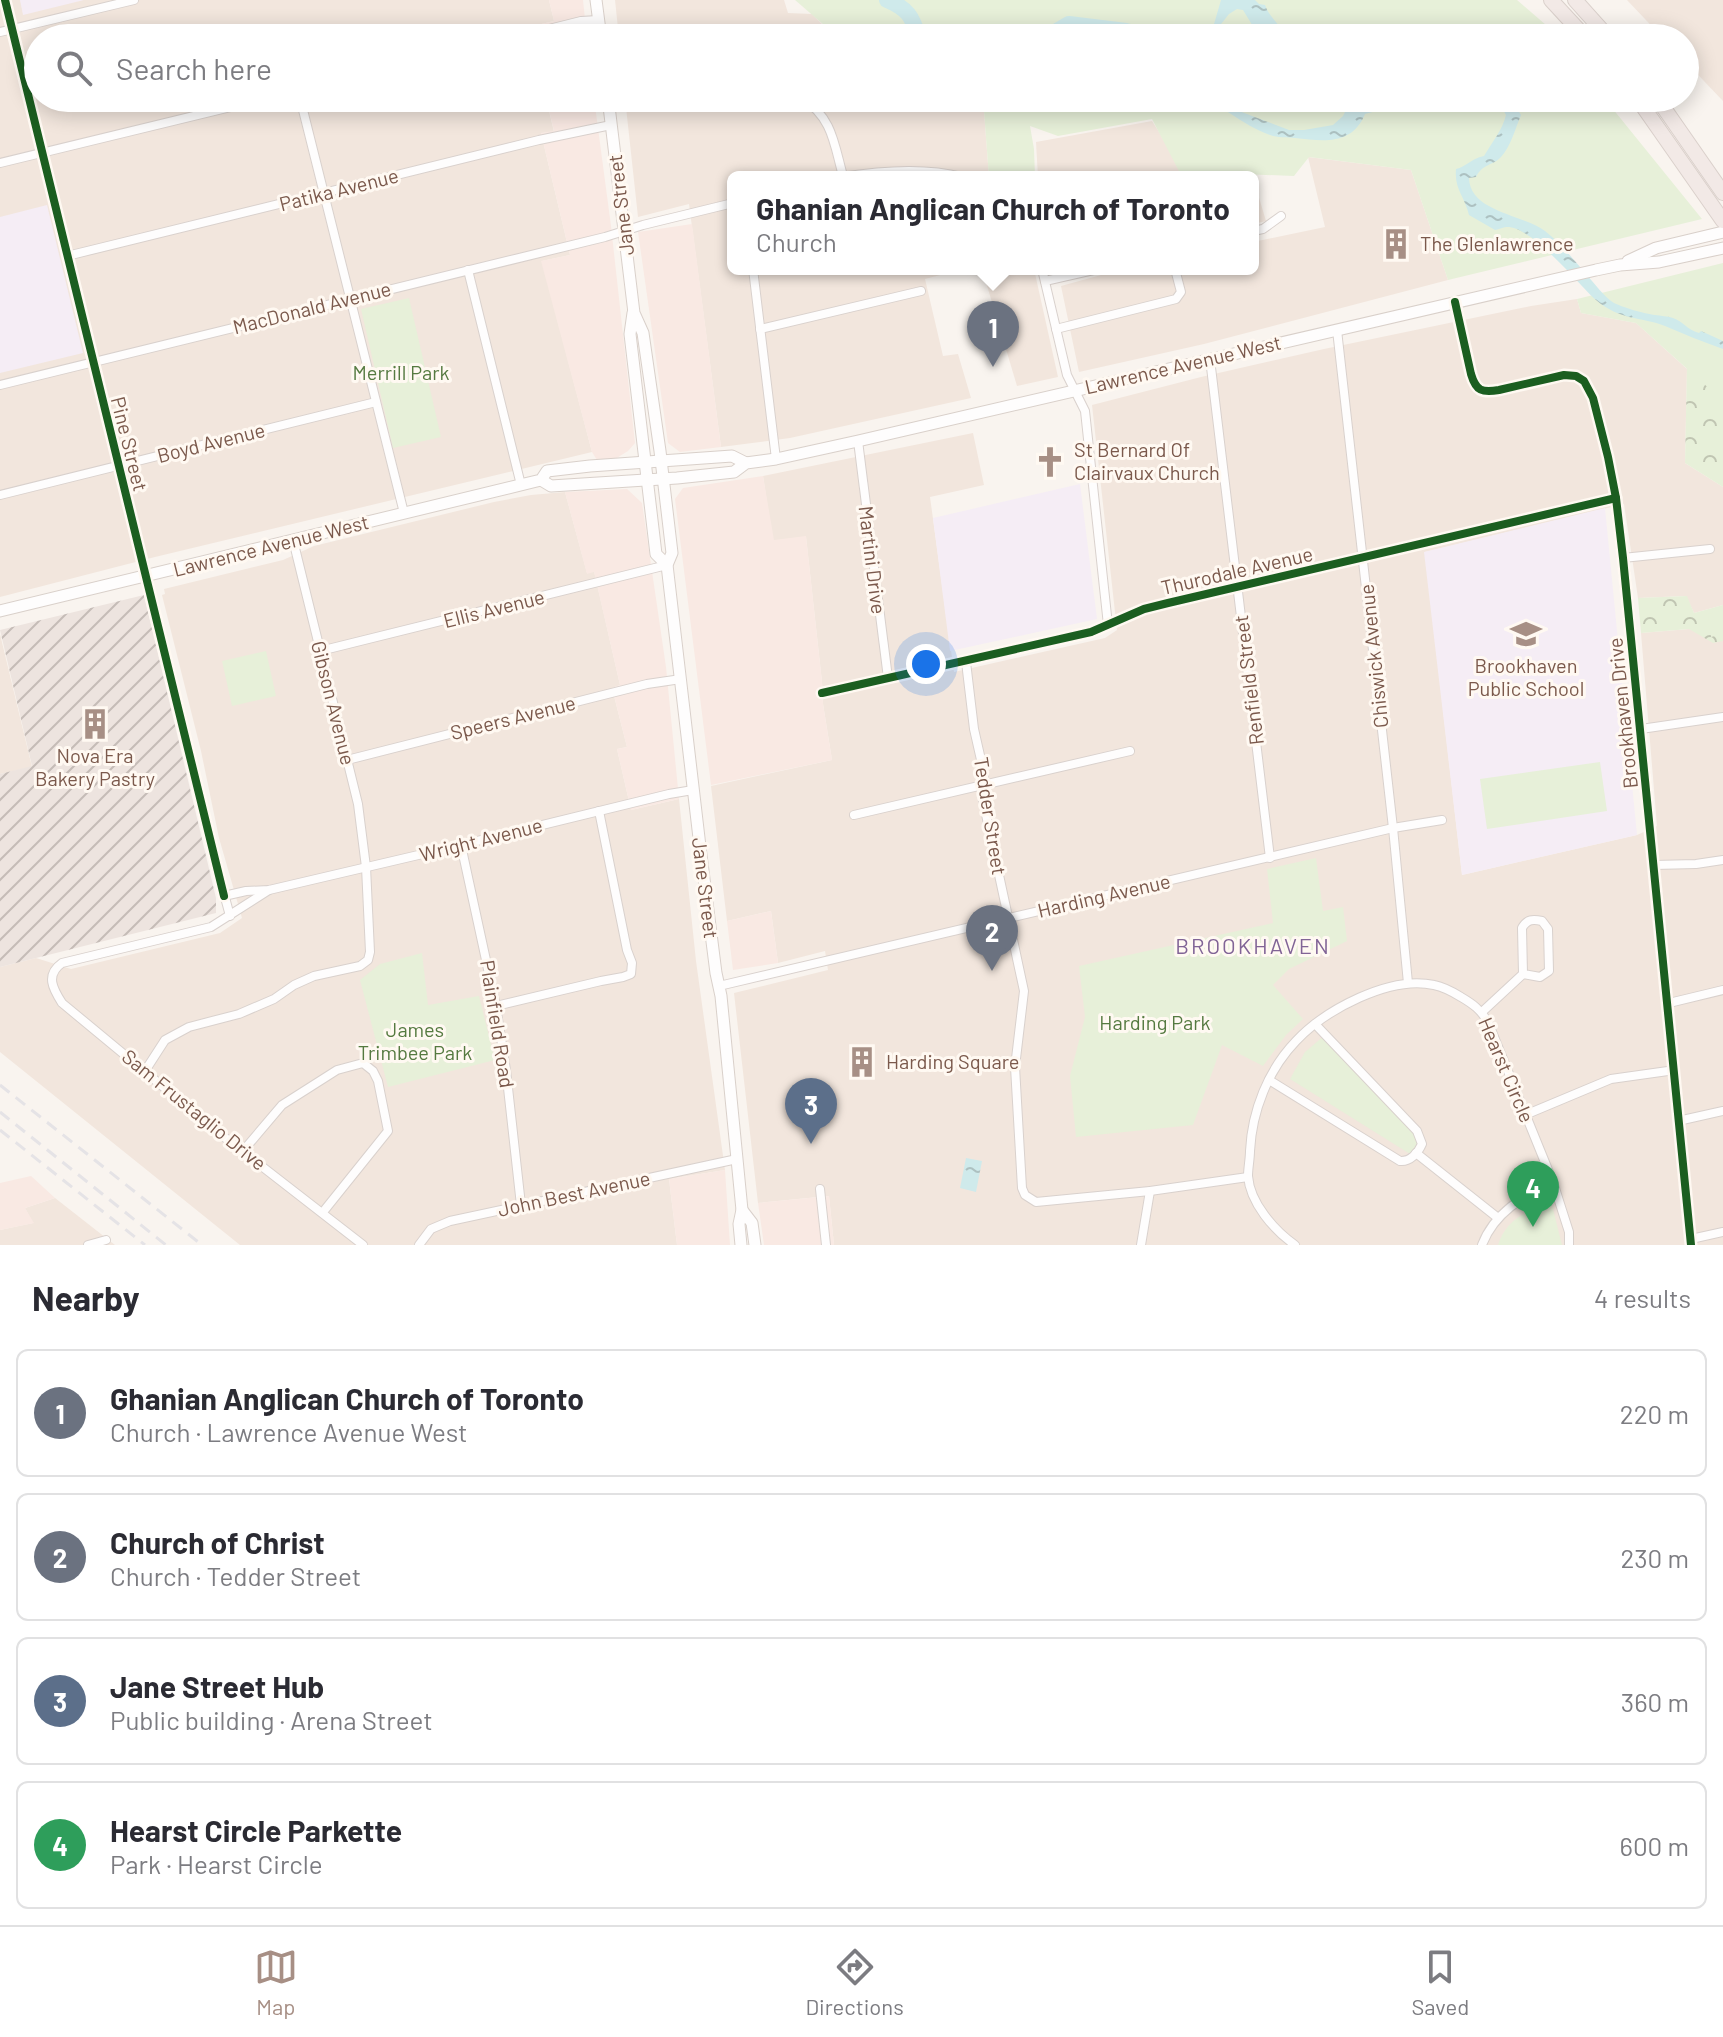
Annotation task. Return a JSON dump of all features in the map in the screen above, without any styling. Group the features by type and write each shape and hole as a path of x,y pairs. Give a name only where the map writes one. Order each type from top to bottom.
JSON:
{"highway":[{"path":"1551,0 1573,24"},
{"path":"1575,0 1596,24"},
{"path":"1647,112 1723,221"},
{"path":"1667,112 1723,193"}],"main road":[{"path":"596,0 599,24"},
{"name":"Jane Street","path":"610,112 634,313 643,333 672,553 667,565 719,986 742,1210 739,1224 741,1245"},
{"name":"Lawrence Avenue West","path":"1620,265 1656,248 1723,232"},
{"name":"Lawrence Avenue West","path":"541,480 551,486 734,472 746,463 858,441 1596,270 1659,262 1723,248"},
{"name":"Jane Street","path":"634,313 630,334 656,554 667,565"},
{"name":"Lawrence Avenue West","path":"0,611 541,480 547,471 732,456 746,463"},
{"name":"Jane Street","path":"742,1210 752,1223 755,1245"}],"street":[{"name":"Pine Street","path":"5,0 24,79"},
{"path":"33,24 134,0"},
{"path":"569,24 598,20"},
{"path":"0,32 24,26"},
{"name":"Pine Street","path":"32,112 230,916"},
{"path":"0,163 210,112"},
{"path":"304,112 404,513"},
{"path":"818,112 829,126 840,171"},
{"name":"Patika Avenue","path":"67,256 611,125"},
{"name":"MacDonald Avenue","path":"0,385 727,205"},
{"path":"1259,230 1281,216"},
{"path":"468,270 521,485"},
{"path":"754,275 776,459"},
{"path":"1044,275 1067,375 1085,411 1108,625"},
{"path":"1045,281 1072,275"},
{"path":"1056,329 1176,299 1181,292 1177,275"},
{"path":"760,329 921,291"},
{"name":"Brookhaven Drive","path":"1455,302 1474,385 1481,390 1499,390 1564,375 1576,376 1588,385 1593,398 1616,498 1623,558 1691,1242"},
{"name":"Chiswick Avenue","path":"1337,330 1408,983"},
{"name":"Renfield Street","path":"1210,359 1270,858"},
{"name":"Boyd Avenue","path":"0,495 376,402"},
{"name":"Martini Drive","path":"858,441 888,678"},
{"name":"Thurodale Avenue","path":"822,693 1091,632 1144,609 1616,498"},
{"name":"Gibson Avenue","path":"145,1071 165,1040 189,1027 239,1014 274,999 314,976 360,966 368,960 366,867 358,804 293,540"},
{"path":"1623,558 1710,549"},
{"name":"Ellis Avenue","path":"320,651 667,565"},
{"name":"Tedder Street","path":"966,662 974,729 984,773 982,796 1024,991 1015,1067 1022,1188 1025,1195 1036,1202 1150,1191"},
{"name":"Speers Avenue","path":"347,760 647,684 681,679"},
{"path":"1641,729 1723,717"},
{"path":"854,815 1130,751"},
{"name":"Wright Avenue","path":"224,896 269,890 693,790"},
{"path":"496,1006 631,974 632,963 599,811"},
{"name":"Harding Avenue","path":"719,986 1393,828 1442,820"},
{"name":"Plainfield Road","path":"461,845 496,1006 521,1205"},
{"path":"1654,865 1723,860"},
{"name":"Wright Avenue","path":"62,963 211,927 269,890"},
{"path":"1482,1012 1523,974 1522,928 1525,922 1532,919 1542,921 1548,929 1549,971 1540,977 1523,974"},
{"name":"Sam Frustaglio Drive","path":"62,963 51,976 53,989 62,1003 363,1245"},
{"name":"Hearst Circle","path":"1295,1245 1275,1229 1263,1213 1248,1177 1251,1129 1257,1107 1281,1060 1315,1024 1329,1013 1358,999 1408,983 1433,984 1448,989 1482,1012 1553,1182 1569,1232 1569,1245"},
{"path":"1669,1003 1723,990"},
{"path":"1269,1080 1400,1161 1408,1161 1416,1153 1422,1144 1417,1131 1315,1024"},
{"path":"243,1151 282,1105 337,1070 363,1063 373,1071 378,1081 388,1131 323,1212"},
{"path":"1525,1115 1611,1079 1675,1070"},
{"path":"1678,1121 1723,1111"},
{"path":"1416,1153 1498,1218"},
{"name":"John Best Avenue","path":"419,1245 431,1229 450,1221 737,1159"},
{"path":"1141,1245 1150,1191 1248,1177"},
{"path":"1482,1245 1498,1218 1533,1191 1553,1182"},
{"path":"820,1189 826,1245"},
{"path":"1691,1242 1723,1232"},
{"path":"88,1245 106,1240"}],"shaded area":[{"path":"0,0 549,0 554,21 542,24 24,24 24,112 549,112 554,132 541,133 570,255 542,261 592,452 0,597"},
{"path":"20,0 84,0 23,15"},
{"path":"549,0 583,0 586,24 541,24 554,21"},
{"path":"615,0 784,0 788,13 812,14 822,24 618,24"},
{"path":"1627,0 1723,0 1723,101 1699,76 1699,24 1650,24"},
{"path":"549,112 596,112 635,443 615,459 597,460 592,452 541,261 570,255 541,133 554,131"},
{"path":"627,112 984,112 989,171 727,171 727,275 940,275 925,279 943,356 958,354 971,398 790,438 721,447 689,204 638,217"},
{"path":"1152,121 1184,171 1038,171 1036,142"},
{"path":"1308,157 1411,170 1448,280 1204,344 1079,372 1061,286 1101,275 1259,275 1259,241 1325,227"},
{"path":"1259,198 1266,221 1259,223"},
{"path":"47,205 83,353 0,373 0,217"},
{"path":"692,224 721,447 680,452 668,443 638,232"},
{"path":"984,275 1035,275 1058,377 1017,386"},
{"path":"1577,299 1581,313 1636,323 1687,369 1685,463 1723,487 1723,605 1694,613 1686,596 1638,598 1624,504 1425,552 1462,875 1637,835 1657,826 1641,633 1689,629 1723,634 1723,1245 834,1245 829,1196 758,1203 734,993 828,970 825,951 778,963 771,911 727,921 711,786 832,760 823,704 806,537 773,541 763,476 973,433 984,485 930,497 954,672 1105,638 1117,630 1092,405 1324,349"},
{"path":"763,476 774,540 806,536 823,704 832,760 711,785 675,499 683,488"},
{"path":"1080,484 1097,619 950,651 933,518"},
{"path":"627,489 642,503 666,667 679,799 631,810 617,749 627,747 612,688 620,685 594,572 587,574 565,492"},
{"path":"565,492 587,573 594,571 620,685 612,688 627,747 617,749 631,810 679,799 696,961 725,1170 669,1179 677,1245 240,1245 0,1052 0,967 36,958 71,969 220,933 242,918 219,838 162,595 165,594 164,589 283,560 314,546 494,502"},
{"name":"Brookhaven Public School","path":"1605,508 1637,835 1462,875 1424,552"},
{"path":"144,595 216,898 216,913 0,967 0,774 32,766 0,630"},
{"path":"0,634 32,767 0,774"},
{"path":"771,911 778,963 733,970 727,921"},
{"path":"725,1170 730,1245 677,1245 669,1179"},
{"path":"31,1176 55,1198 25,1208 34,1223 0,1230 0,1183"},
{"path":"829,1196 834,1245 764,1245 758,1203"},
{"path":"55,1198 115,1245 0,1245 0,1230 33,1223 25,1208"}],"green space":[{"path":"795,0 1517,0 1545,24 823,24"},
{"path":"984,112 1615,112 1702,219 1448,280 1411,170 1309,157 1294,176 1259,175 1259,171 1179,171 1152,119 1058,136 1030,126 1035,171 989,171"},
{"path":"1723,263 1723,401 1636,323 1581,313 1577,299"},
{"name":"Merrill Park","path":"409,298 441,437 393,448 361,309"},
{"path":"1723,363 1723,487 1685,463 1687,365"},
{"path":"1687,596 1694,613 1723,605 1723,641 1713,643 1689,629 1641,633 1638,598"},
{"path":"1723,610 1723,634 1711,637 1708,614"},
{"path":"266,651 276,696 232,706 222,661"},
{"path":"1600,762 1607,811 1487,829 1480,779"},
{"name":"Harding Park","path":"1316,858 1323,911 1343,907 1347,941 1289,969 1273,985 1303,1019 1286,1035 1263,1066 1222,1045 1193,1125 1076,1137 1070,1076 1085,1017 1079,966 1273,923 1267,869"},
{"name":"James Trimbee Park","path":"422,953 428,1005 479,996 495,1060 388,1087 360,980 380,964"},
{"path":"1325,1035 1417,1137 1420,1148 1410,1154 1290,1079 1305,1052"},
{"path":"1551,1201 1562,1245 1498,1245 1512,1222"}],"water":[{"path":"1221,0 1255,0 1265,5 1277,24 1252,24 1243,10 1237,9 1221,24 1214,24"},
{"path":"1228,112 1242,112 1289,130 1304,130 1333,125 1345,112 1372,112 1365,114 1353,132 1326,140 1270,135"},
{"path":"1504,112 1519,112 1521,115 1504,153 1476,177 1469,178 1478,198 1545,231 1614,303 1676,319 1695,332 1701,331 1723,341 1723,349 1665,326 1614,312 1596,300 1528,235 1506,227 1495,230 1469,215 1458,188 1456,169 1484,156 1506,115"},
{"path":"966,1158 982,1161 976,1192 960,1188"}],"waterway":[{"path":"887,0 908,14 914,24"}],"railway":[{"path":"0,1085 202,1245"},
{"path":"0,1112 166,1245"},
{"path":"0,1130 145,1245"}],"cycle path":[{"path":"5,0 24,78"},
{"path":"32,112 224,896"},
{"path":"1455,302 1475,384 1484,391 1493,391 1564,375 1576,376 1584,381 1593,398 1608,457 1623,558 1691,1245"},
{"path":"822,693 1091,632 1144,609 1616,498"}],"place":[{"name":"The Glenlawrence","path":"1396,244"},
{"name":"Ghanian Anglican Church of Toronto","path":"993,367"},
{"name":"St Bernard Of Clairvaux Church","path":"1050,462"},
{"name":"Brookhaven Public School","path":"1526,634"},
{"name":"Nova Era Bakery Pastry","path":"95,724"},
{"name":"Church of Christ","path":"992,971"},
{"name":"Harding Square","path":"862,1062"},
{"name":"Jane Street Hub","path":"811,1144"},
{"name":"Hearst Circle Parkette","path":"1533,1227"}],"district":[{"name":"BROOKHAVEN","path":"1253,946"}]}
